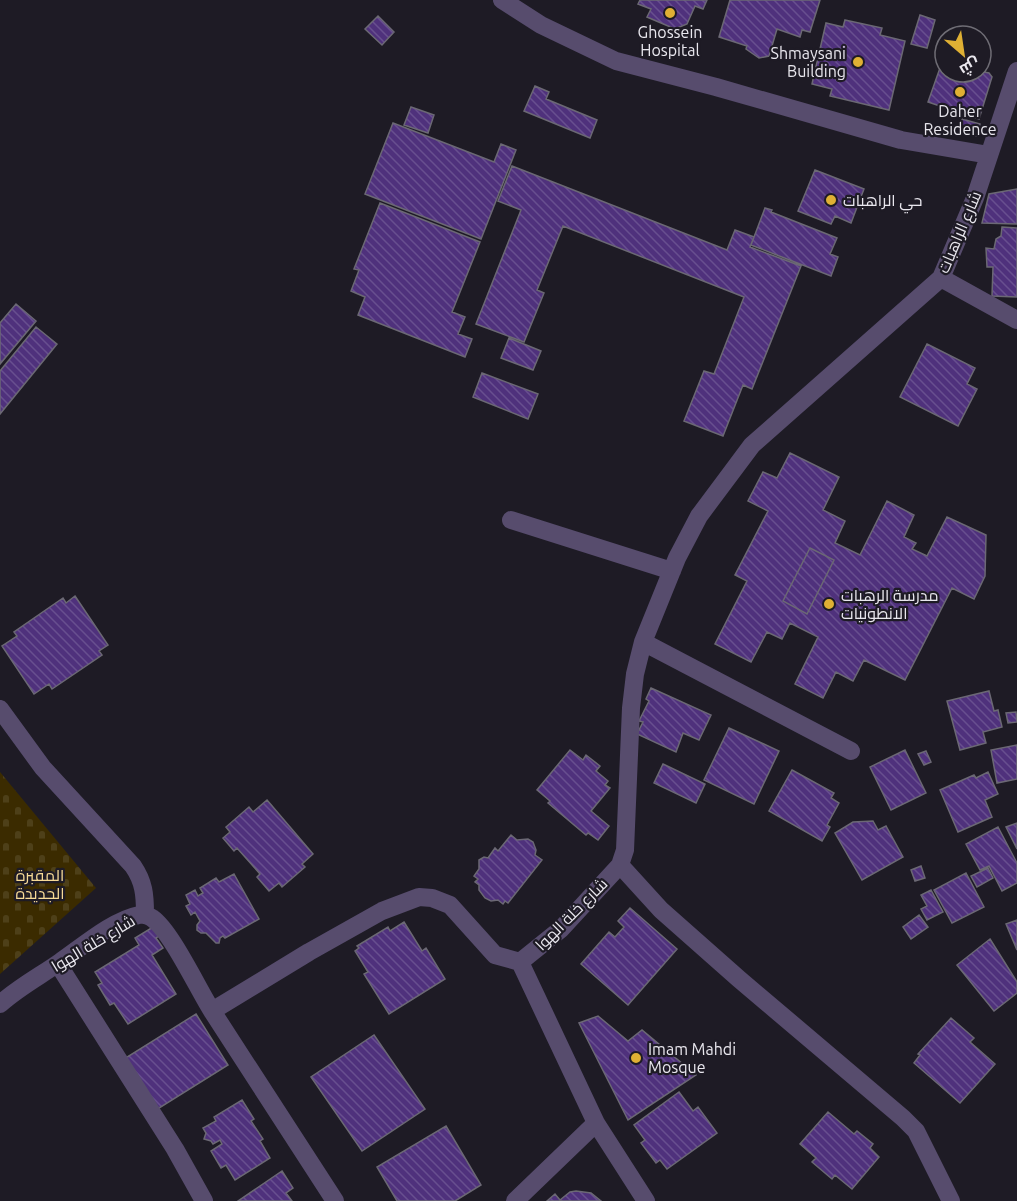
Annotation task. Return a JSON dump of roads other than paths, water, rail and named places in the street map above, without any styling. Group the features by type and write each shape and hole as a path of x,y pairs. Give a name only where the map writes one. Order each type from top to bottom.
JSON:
{"street":[{"path":"502,0 541,25 616,61 751,96 902,140 989,155"},
{"name":"شارع الراهبات","path":"796,406 941,278 975,198 1017,71"},
{"path":"941,278 1017,320"},
{"name":"شارع خلة الهوا","path":"0,1004 17,989 116,925 145,914 153,919 172,943 212,1011 382,911 419,897 432,898 450,905 495,955 520,962 561,929 620,865 626,850 631,708 635,674 643,642 672,571 699,516 752,445 796,406"},
{"path":"511,520 672,571"},
{"path":"643,642 852,752"},
{"path":"0,709 43,768 133,866 143,883 145,914"},
{"path":"620,865 670,917 916,1131 951,1201"},
{"path":"520,962 596,1123 646,1201"},
{"path":"58,964 169,1139 204,1201"},
{"path":"212,1011 335,1201"},
{"path":"515,1201 596,1123"}],"place":[{"name":"Ghossein Hospital","path":"670,13"},
{"name":"Shmaysani Building","path":"858,62"},
{"name":"Daher Residence","path":"960,92"},
{"name":"حي الراهبات","path":"831,200"},
{"name":"مدرسة الرهبات الانطونيات","path":"829,604"},
{"name":"Imam Mahdi Mosque","path":"636,1058"}],"park label":[{"name":"المقبرة الجديدة","path":"40,884"}]}
